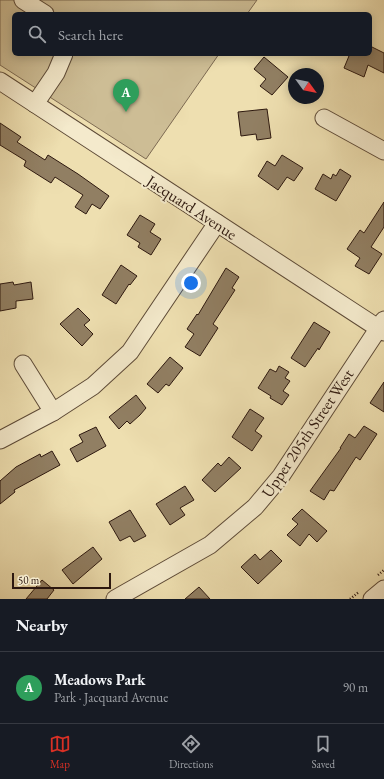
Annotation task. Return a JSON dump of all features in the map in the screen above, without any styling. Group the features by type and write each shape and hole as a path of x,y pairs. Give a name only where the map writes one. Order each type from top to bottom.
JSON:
{"street":[{"path":"23,0 42,12"},
{"path":"35,104 56,73 63,56"},
{"name":"Jacquard Avenue","path":"0,81 216,223 382,327"},
{"path":"324,118 384,151"},
{"path":"0,440 53,412 93,386 130,352 216,223"},
{"name":"Upper 205th Street West","path":"115,599 210,545 255,508 281,476 382,327"},
{"path":"23,364 53,412"},
{"path":"372,599 384,589"}],"shaded area":[{"path":"0,0 257,0 248,12 12,12 12,56 218,56 146,159 0,65"}],"building":[{"path":"372,47 384,53 384,73 368,65 364,77 344,68 349,56 372,56"},
{"path":"264,57 288,77 272,95 260,86 266,79 254,69"},
{"path":"267,109 271,138 257,140 256,134 241,136 238,112"},
{"path":"0,123 21,137 17,142 45,160 48,155 109,196 100,209 92,204 86,214 75,207 83,195 55,177 51,183 24,166 26,161 0,145"},
{"path":"282,155 303,168 294,181 287,177 278,190 258,176 267,161 275,166"},
{"path":"340,169 351,176 336,201 315,189 323,174 331,179 333,174 336,176"},
{"path":"384,202 384,227 371,247 382,254 369,274 355,266 360,258 347,249 360,230 364,233"},
{"path":"140,215 155,224 150,232 161,239 151,255 138,247 140,243 127,235"},
{"path":"121,265 137,276 130,285 129,284 116,304 102,295"},
{"path":"226,268 239,277 232,288 235,290 213,324 218,328 200,356 185,347 194,334 187,329 197,314 198,315"},
{"path":"13,282 14,285 31,282 33,299 16,301 16,308 0,311 0,284"},
{"path":"78,308 90,320 84,325 93,334 82,346 60,324"},
{"path":"314,322 330,332 319,350 318,348 305,367 291,358"},
{"path":"170,357 183,368 169,386 166,384 158,393 147,384"},
{"path":"279,366 289,372 285,378 290,381 283,391 289,395 282,405 270,398 271,396 258,388 270,369 276,372"},
{"path":"384,382 384,412 370,403"},
{"path":"136,395 146,408 130,424 127,421 119,429 109,417"},
{"path":"250,409 264,418 255,431 262,436 252,451 232,437"},
{"path":"364,426 377,434 360,460 356,457 334,491 330,490 324,500 310,491 341,448 349,434 355,438"},
{"path":"96,427 106,446 77,462 70,449 83,442 79,435"},
{"path":"52,451 60,465 14,490 15,492 0,504 0,481 16,467 40,454 41,457"},
{"path":"229,457 241,468 215,492 202,480 218,463 221,466"},
{"path":"185,486 194,500 180,508 185,515 170,525 156,504"},
{"path":"302,509 327,531 317,542 309,534 300,546 287,535 298,524 292,519"},
{"path":"130,510 146,536 134,542 130,536 120,541 109,522"},
{"path":"93,547 102,559 73,584 62,570"},
{"path":"271,550 282,561 258,584 241,567 255,554 260,560"},
{"path":"42,580 54,590 47,599 26,599"},
{"path":"199,587 210,599 185,599"}],"place":[{"name":"Meadows Park","path":"126,112"}]}
